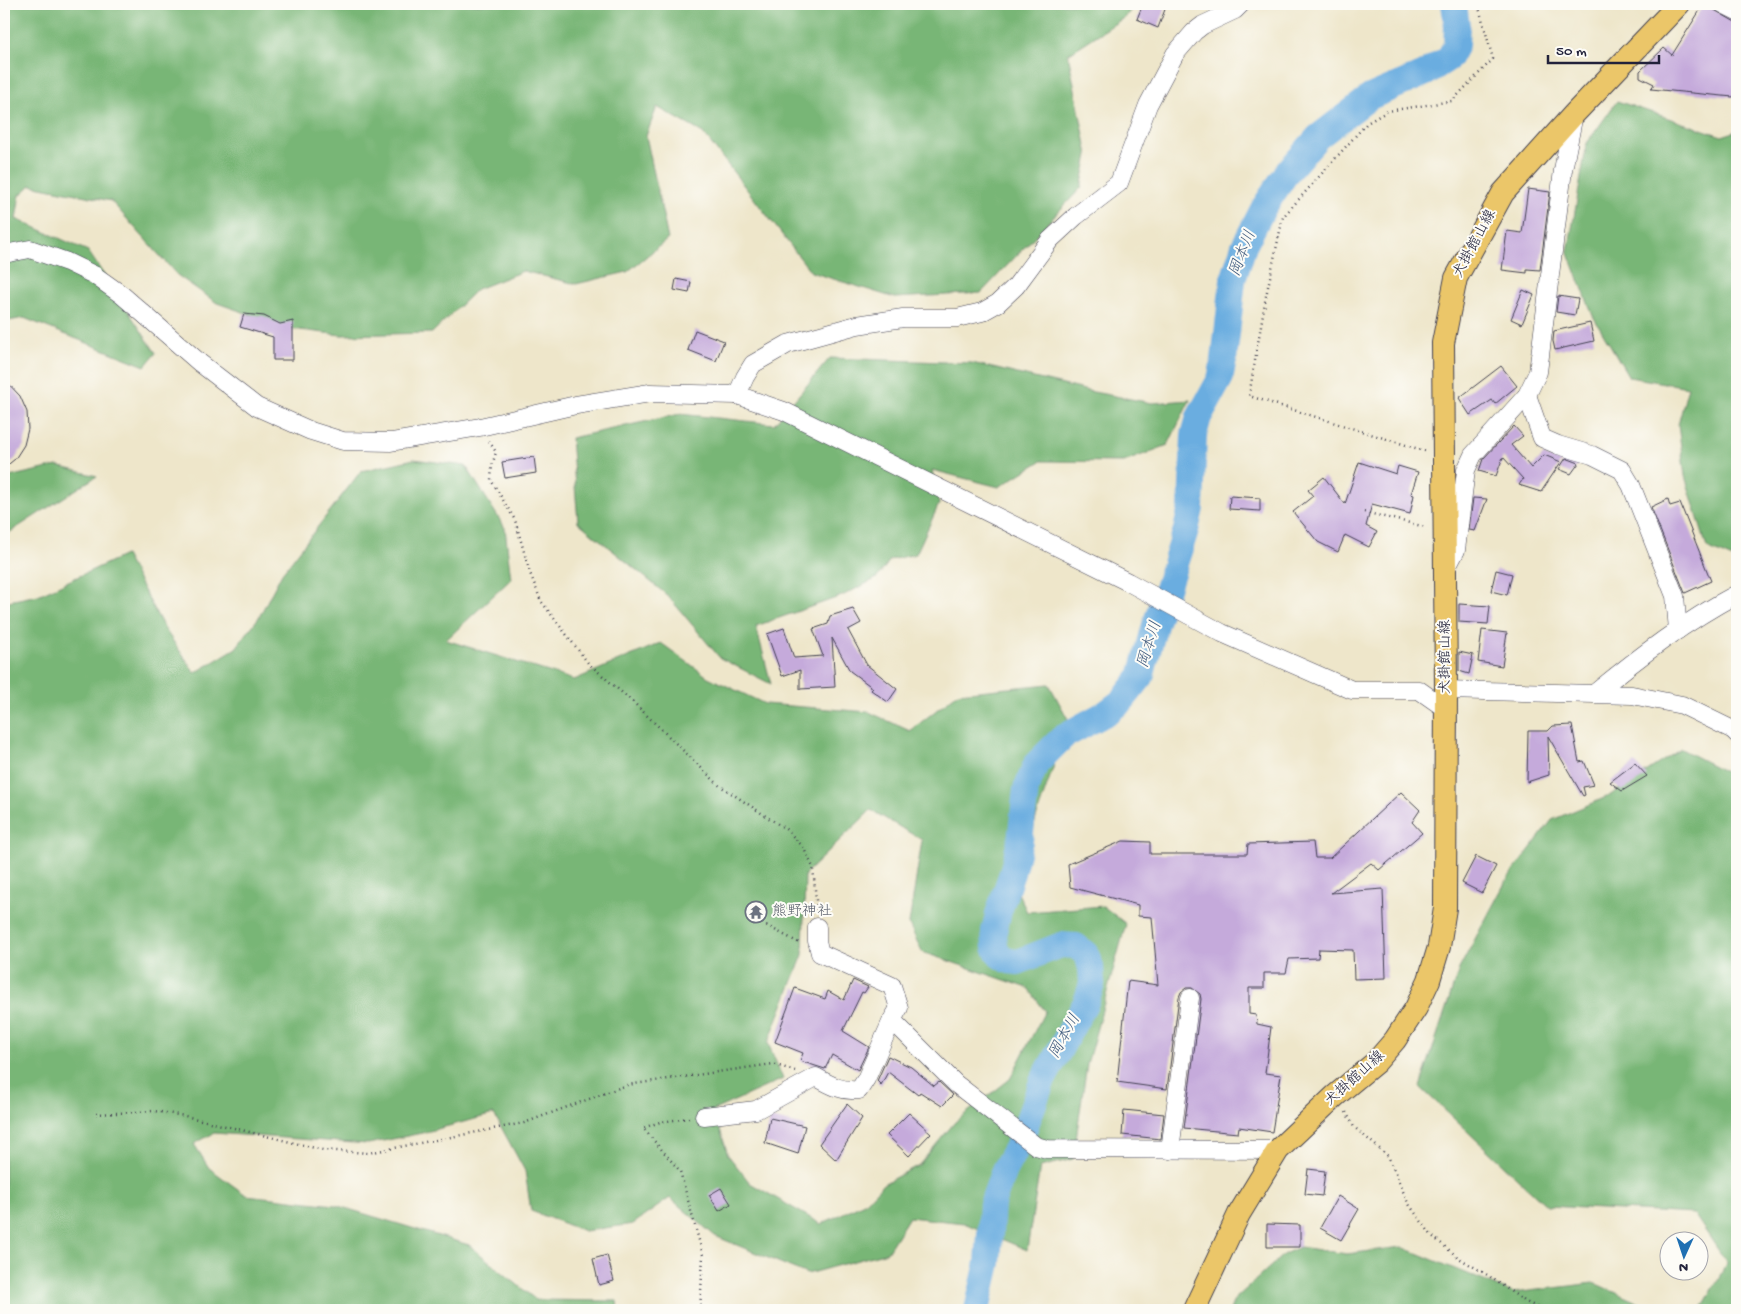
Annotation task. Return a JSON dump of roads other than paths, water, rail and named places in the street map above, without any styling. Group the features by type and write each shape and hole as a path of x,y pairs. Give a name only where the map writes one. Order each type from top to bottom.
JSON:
{"main road":[{"name":"犬掛館山線","path":"1194,1310 1239,1214 1278,1150 1335,1096 1376,1062 1395,1040 1416,1008 1429,980 1439,947 1445,908 1446,690 1442,343 1456,278 1503,193 1574,114 1678,4"}],"street":[{"path":"737,395 753,364 788,344 857,325 904,318 956,318 982,312 998,302 1016,286 1050,240 1076,216 1119,183 1148,105 1175,54 1194,32 1203,25 1235,10 1241,4"},
{"path":"1723,4 1737,11"},
{"path":"1445,571 1456,550 1466,470 1473,455 1527,395 1538,372 1563,170 1574,114"},
{"path":"4,254 30,249 67,262 94,275 122,295 200,363 257,407 311,431 343,440 392,442 480,427 576,405 650,393 737,395 784,411 1128,582 1222,633 1352,690 1446,690 1632,695 1682,705 1733,730 1737,734"},
{"path":"1527,395 1542,438 1592,455 1622,470 1631,484 1675,596 1678,630"},
{"path":"1595,693 1633,662 1706,610 1737,594"},
{"path":"1419,690 1446,690"},
{"path":"704,1116 756,1110 816,1076 835,1088 848,1091 859,1090 866,1079 899,1008 892,986 820,953 817,941 818,927"},
{"path":"1170,1150 1190,998"},
{"path":"892,1020 956,1084 1036,1146 1047,1150 1278,1150"}],"waterway":[{"name":"岡本川","path":"977,1310 988,1263 992,1204 1004,1170 1020,1141 1042,1082 1086,1002 1092,984 1091,967 1086,954 1076,946 1061,945 1018,962 1009,961 1000,956 995,947 994,931 1020,841 1026,789 1036,764 1064,736 1106,713 1122,701 1141,677 1155,625 1186,530 1191,508 1194,435 1199,417 1220,379 1233,280 1244,246 1264,207 1288,171 1318,137 1370,97 1426,73 1449,58 1456,45 1457,26 1454,4"}],"place":[{"name":"熊野神社","path":"756,912"}]}
